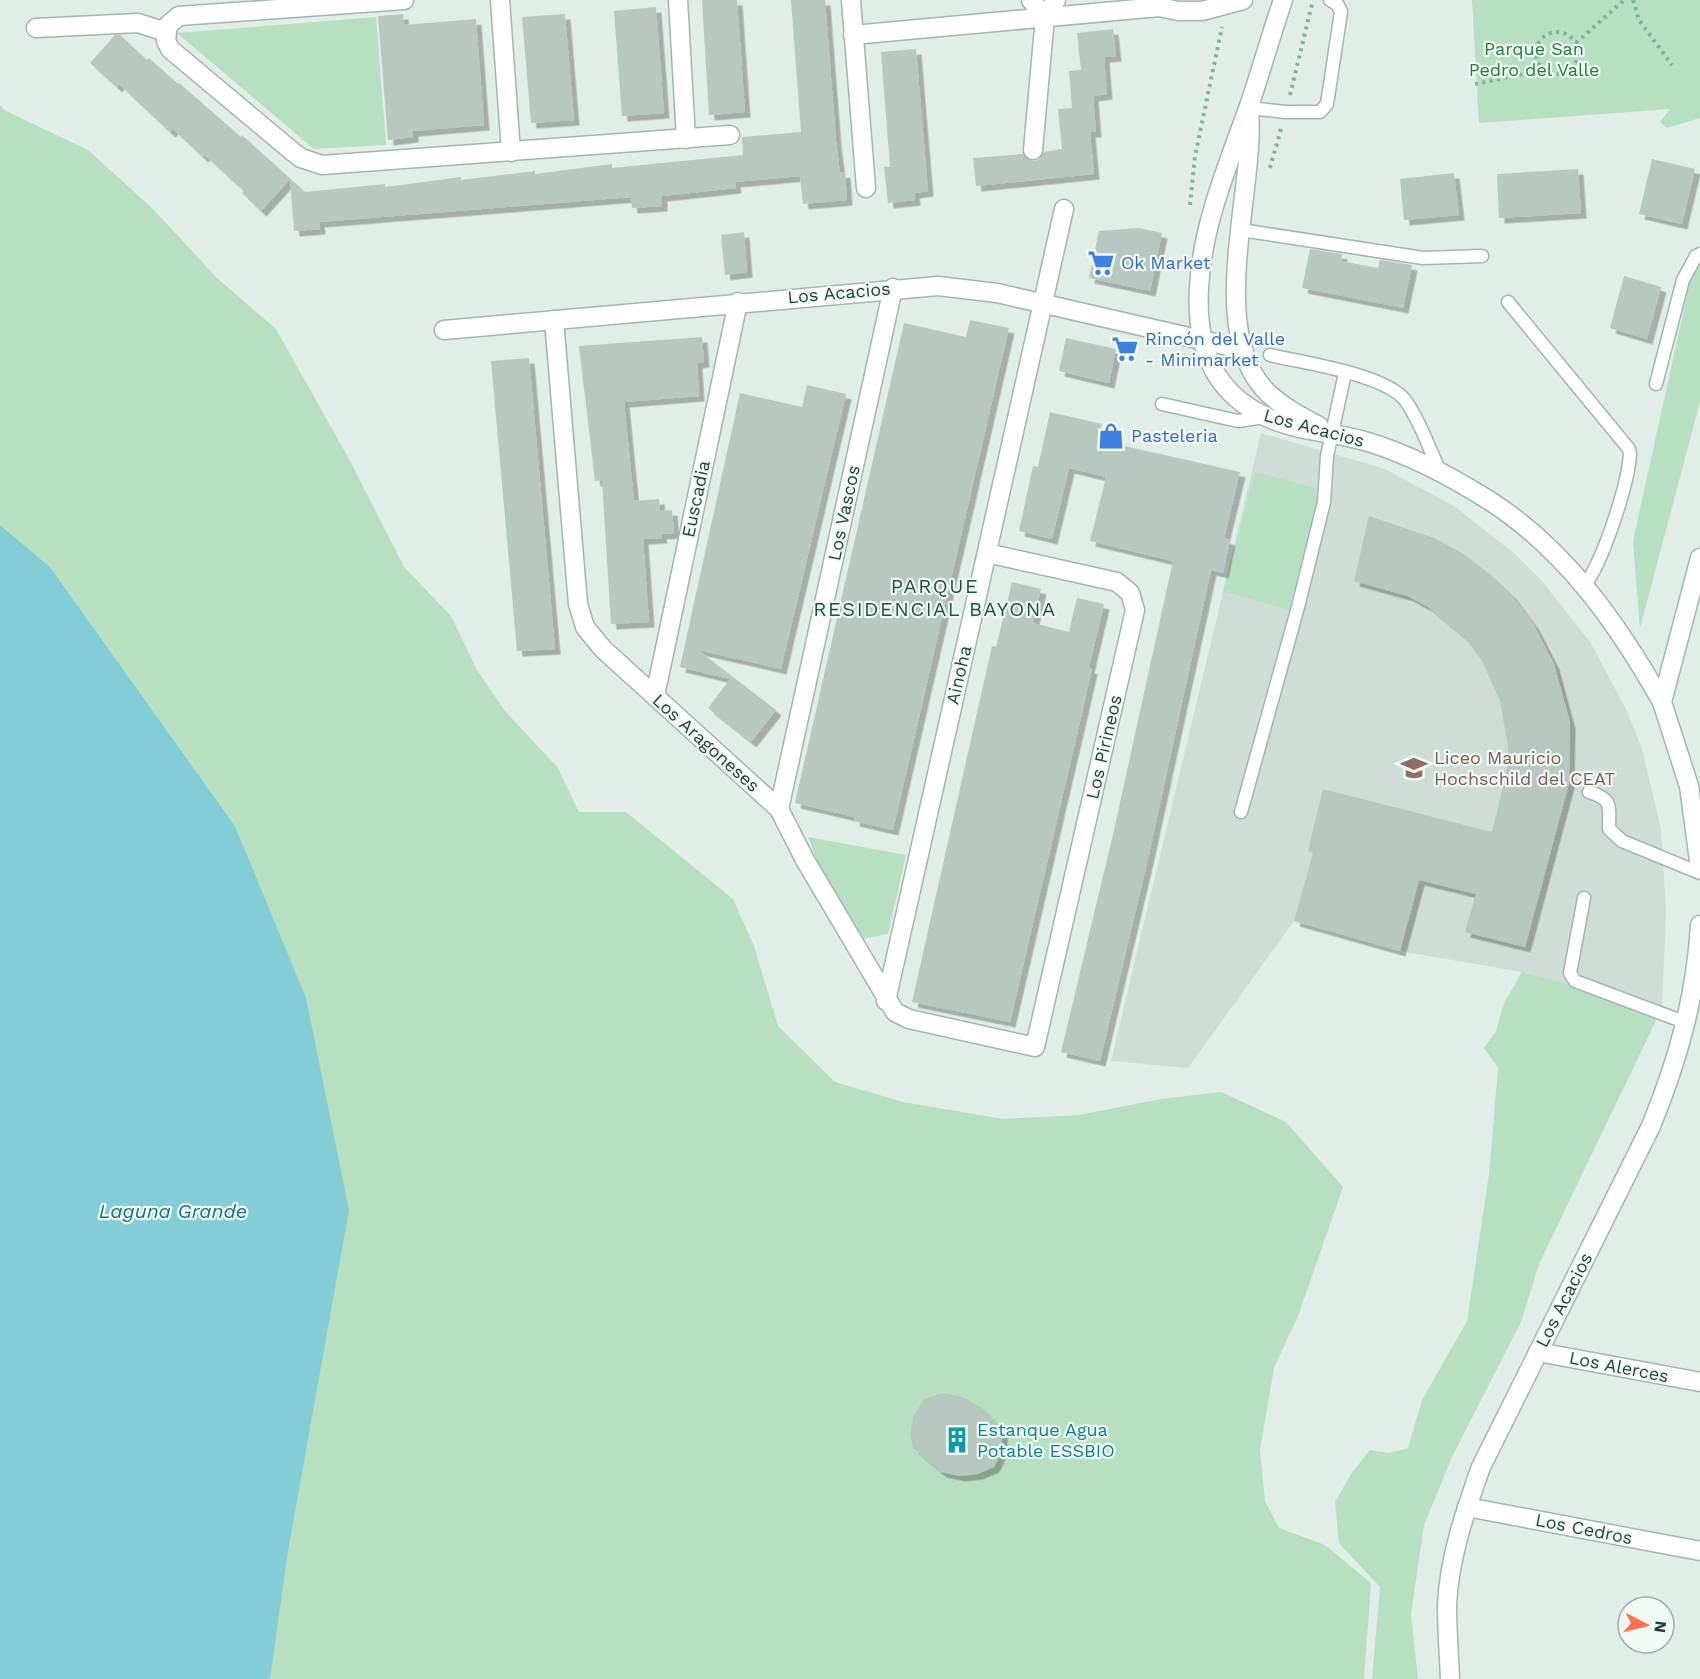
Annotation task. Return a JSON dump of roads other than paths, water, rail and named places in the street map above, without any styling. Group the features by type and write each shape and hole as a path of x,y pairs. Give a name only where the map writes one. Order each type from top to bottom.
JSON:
{"street":[{"path":"405,0 341,2 179,16 173,20 166,32 170,49 293,152 311,162 333,165 730,135"},
{"path":"500,0 511,152"},
{"path":"678,0 686,139"},
{"path":"851,0 866,188"},
{"path":"1031,0 1045,18"},
{"path":"1033,150 1045,18 1056,0"},
{"path":"1241,350 1203,341 1199,287 1222,177 1249,108 1283,0"},
{"path":"853,35 1045,18 1165,4 1190,12 1237,1"},
{"path":"36,28 138,23 166,32"},
{"path":"1249,108 1251,136 1236,312 1241,350 1252,372 1269,394 1302,417 1332,432"},
{"name":"Ainoha","path":"886,1001 1064,208"},
{"path":"1207,240 1241,236"},
{"name":"Los Acacios","path":"444,330 893,288 938,286 966,288 1203,341 1210,364 1226,389 1243,404 1264,417 1307,429 1332,432 1397,452 1440,472 1492,502 1560,559 1615,624 1662,702 1689,786 1700,868"},
{"name":"Los Vascos","path":"779,809 893,288"},
{"name":"Euscadia","path":"655,696 738,302"},
{"name":"Los Aragoneses","path":"554,320 580,616 592,639 779,809 805,860 886,1001 895,1012 909,1019 1035,1047"},
{"name":"Los Pirineos","path":"987,553 1118,582 1130,593 1135,609 1035,1047"},
{"path":"1662,702 1699,564"},
{"name":"Los Acacios","path":"1450,1679 1448,1605 1458,1539 1467,1507 1481,1467 1651,1126 1694,1024 1700,925"},
{"name":"Los Alerces","path":"1538,1352 1700,1382"},
{"name":"Los Cedros","path":"1467,1507 1700,1551"}],"lane":[{"path":"1249,108 1286,112 1320,112 1327,104 1341,12 1338,5 1330,0"},
{"path":"1241,236 1423,258 1482,256"},
{"path":"1656,384 1683,280 1696,256 1700,254"},
{"path":"1508,302 1629,449 1630,454 1603,553 1593,574 1584,586"},
{"path":"1270,355 1379,382 1404,400 1440,472"},
{"path":"1241,812 1324,502 1332,432 1345,373"},
{"path":"1162,404 1238,421 1264,417"},
{"path":"1589,792 1604,796 1610,804 1609,829 1622,841 1700,873"},
{"path":"1584,898 1570,973 1575,981 1694,1024"}],"water":[{"name":"Laguna Grande","path":"0,525 50,567 235,826 306,998 349,1210 288,1551 270,1679 0,1679"}],"place":[{"name":"Ok Market","path":"1101,263"},
{"name":"Rincón del Valle - Minimarket","path":"1125,349"},
{"name":"Pasteleria","path":"1111,436"},
{"name":"Liceo Mauricio Hochschild del CEAT","path":"1414,768"},
{"name":"Estanque Agua Potable ESSBIO","path":"957,1440"}],"district":[{"name":"PARQUE RESIDENCIAL BAYONA","path":"935,598"}],"park label":[{"name":"Parque San Pedro del Valle","path":"1534,59"}]}
